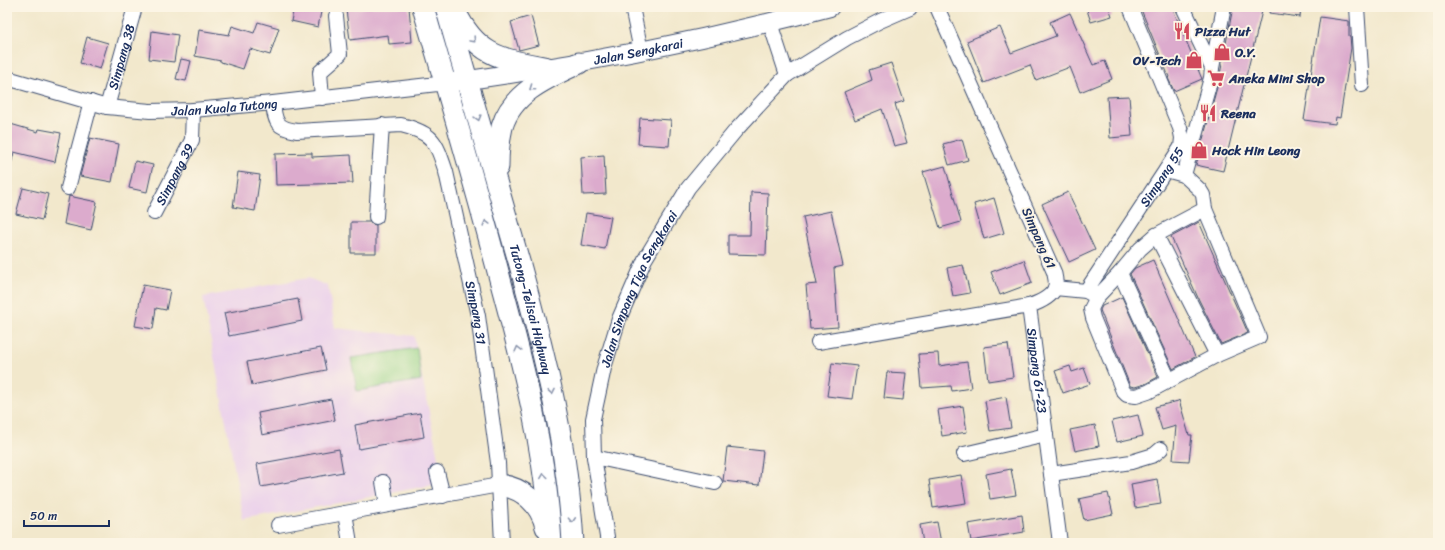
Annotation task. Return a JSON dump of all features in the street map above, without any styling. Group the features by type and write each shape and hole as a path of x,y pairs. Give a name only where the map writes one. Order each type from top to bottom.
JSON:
{"highway":[{"name":"Tutong–Telisai Highway","path":"423,7 481,205 525,377 540,443 549,509 550,543"},
{"name":"Tutong–Telisai Highway","path":"446,7 498,184 548,372 563,447 571,505 573,543"},
{"path":"453,7 466,32 480,47 491,54 509,61 548,68"},
{"path":"498,184 498,155 501,132 508,115 517,100 531,88 554,74 579,63"},
{"path":"499,486 508,486 524,494 534,502 544,517 550,543"}],"main road":[{"name":"Jalan Sengkarai","path":"446,83 579,63 699,40 779,16 830,7"}],"street":[{"name":"Simpang 38","path":"107,107 135,7"},
{"path":"632,7 641,51"},
{"name":"Simpang 61","path":"937,7 1054,272 1056,282 1055,288"},
{"name":"Simpang 55","path":"1091,294 1120,239 1181,147 1182,138 1180,128 1130,7"},
{"path":"1183,7 1212,68"},
{"path":"1184,175 1211,78 1224,7"},
{"path":"1358,7 1362,85"},
{"name":"Jalan Simpang Tiga Sengkarai","path":"608,543 594,457 593,419 604,368 619,319 645,258 688,188 736,130 787,76 847,38 910,8"},
{"path":"322,98 320,72 340,54 336,16"},
{"path":"779,16 787,76"},
{"name":"Jalan Kuala Tutong","path":"7,78 107,107 150,111 193,110 273,103 446,83"},
{"path":"68,188 91,102"},
{"name":"Simpang 31","path":"273,103 275,119 279,126 287,130 298,131 401,125 416,128 430,136 439,151 446,172 478,316 498,463 502,543"},
{"name":"Simpang 39","path":"154,213 192,140 193,110"},
{"path":"376,217 382,125"},
{"path":"1091,294 1091,309 1093,318 1123,391 1127,395 1136,396 1148,392 1217,355 1259,337 1205,209 1203,195 1200,190 1184,175 1166,170"},
{"path":"818,342 1029,306 1048,297 1055,288 1091,294 1120,273 1140,249 1156,235 1205,209"},
{"path":"1156,235 1217,355"},
{"path":"1120,239 1140,249"},
{"path":"1120,273 1170,380"},
{"name":"Simpang 61-23","path":"1029,306 1060,543"},
{"path":"964,454 1046,435"},
{"path":"1051,474 1130,462 1154,455 1161,449"},
{"path":"594,457 715,482"},
{"path":"437,472 443,496"},
{"path":"383,482 387,505"},
{"path":"278,525 499,486"},
{"path":"345,513 350,543"}],"shaded area":[{"path":"308,278 328,286 335,328 414,336 443,483 244,521 203,297"}],"green space":[{"path":"417,348 421,380 357,391 351,358"}],"building":[{"path":"294,7 322,7 318,27 291,21"},
{"path":"368,7 409,7 412,42 389,44 388,35 350,40 346,10"},
{"path":"1086,7 1109,7 1112,16 1091,22"},
{"path":"1140,7 1172,7 1202,79 1174,91"},
{"path":"1233,7 1263,7 1223,171 1196,165 1219,80"},
{"path":"1270,7 1301,7 1300,17 1269,13"},
{"path":"1070,13 1093,65 1105,61 1112,79 1080,92 1070,67 1036,80 1030,65 984,83 967,41 1000,27 1011,53 1056,36 1050,22"},
{"path":"531,16 539,45 519,50 511,22"},
{"path":"1320,17 1349,21 1351,48 1340,118 1336,117 1335,124 1304,120"},
{"path":"258,22 279,28 270,55 250,49 243,69 221,61 195,56 199,30 229,35 232,26 254,33"},
{"path":"152,31 178,35 174,62 149,59"},
{"path":"87,37 108,43 100,69 80,63"},
{"path":"181,59 191,61 186,81 176,79"},
{"path":"891,63 904,101 895,104 907,143 894,146 882,109 855,120 844,92 872,80 869,70"},
{"path":"1129,96 1132,136 1110,138 1107,97"},
{"path":"640,118 671,120 669,146 638,144"},
{"path":"7,123 38,132 39,129 61,133 55,162 14,152 10,169 7,168"},
{"path":"90,138 119,144 112,182 80,176"},
{"path":"962,139 968,160 949,165 943,144"},
{"path":"312,153 312,157 351,155 353,183 276,185 275,154"},
{"path":"604,155 606,194 583,195 581,157"},
{"path":"135,161 153,165 147,192 129,188"},
{"path":"945,166 961,222 940,228 923,172"},
{"path":"238,172 260,175 255,211 233,207"},
{"path":"23,188 48,194 42,220 16,214"},
{"path":"751,192 768,193 766,255 728,254 728,235 750,235"},
{"path":"1068,192 1095,250 1069,262 1042,204"},
{"path":"69,196 97,202 91,230 64,224"},
{"path":"994,198 1004,233 984,239 974,204"},
{"path":"831,211 843,266 834,268 838,327 810,329 806,285 817,284 803,217"},
{"path":"586,213 611,217 605,249 581,245"},
{"path":"351,222 369,222 376,225 376,253 351,253"},
{"path":"1199,222 1248,333 1221,344 1199,300 1171,237"},
{"path":"1024,260 1032,283 1000,295 991,272"},
{"path":"1153,260 1195,357 1173,369 1130,274 1135,268"},
{"path":"963,265 970,293 953,296 947,268"},
{"path":"143,285 170,290 166,310 156,308 153,329 135,326"},
{"path":"1122,297 1158,377 1145,384 1135,387 1130,386 1100,310 1102,306"},
{"path":"298,299 302,321 229,336 224,313"},
{"path":"1008,344 1013,377 988,381 984,347"},
{"path":"321,348 326,370 252,385 247,362"},
{"path":"938,353 939,366 967,362 971,388 952,391 951,386 922,388 919,354"},
{"path":"832,363 857,366 852,399 827,396"},
{"path":"1070,366 1072,372 1084,368 1090,384 1063,393 1055,371"},
{"path":"887,372 906,373 903,400 884,398"},
{"path":"1006,397 1011,428 990,431 985,401"},
{"path":"331,399 335,420 262,435 258,413"},
{"path":"1179,400 1189,435 1192,435 1189,461 1173,460 1176,426 1162,430 1155,407"},
{"path":"963,406 967,432 942,436 938,410"},
{"path":"420,413 424,437 359,449 355,425"},
{"path":"1138,415 1143,436 1117,442 1112,421"},
{"path":"1095,425 1099,446 1075,451 1070,430"},
{"path":"727,447 763,451 759,485 723,481"},
{"path":"339,449 343,472 261,487 257,464"},
{"path":"1011,469 1016,495 990,499 986,474"},
{"path":"961,475 966,503 933,508 929,480"},
{"path":"1157,479 1161,504 1135,508 1131,484"},
{"path":"1108,493 1113,514 1084,520 1079,499"},
{"path":"1022,515 1024,532 971,541 968,524"},
{"path":"937,522 941,543 923,543 920,525"}],"place":[{"name":"Pizza Hut","path":"1182,31"},
{"name":"O.Y.","path":"1222,52"},
{"name":"OV-Tech","path":"1194,60"},
{"name":"Aneka Mini Shop","path":"1216,78"},
{"name":"Reena","path":"1208,113"},
{"name":"Hock Hin Leong","path":"1199,150"}]}
